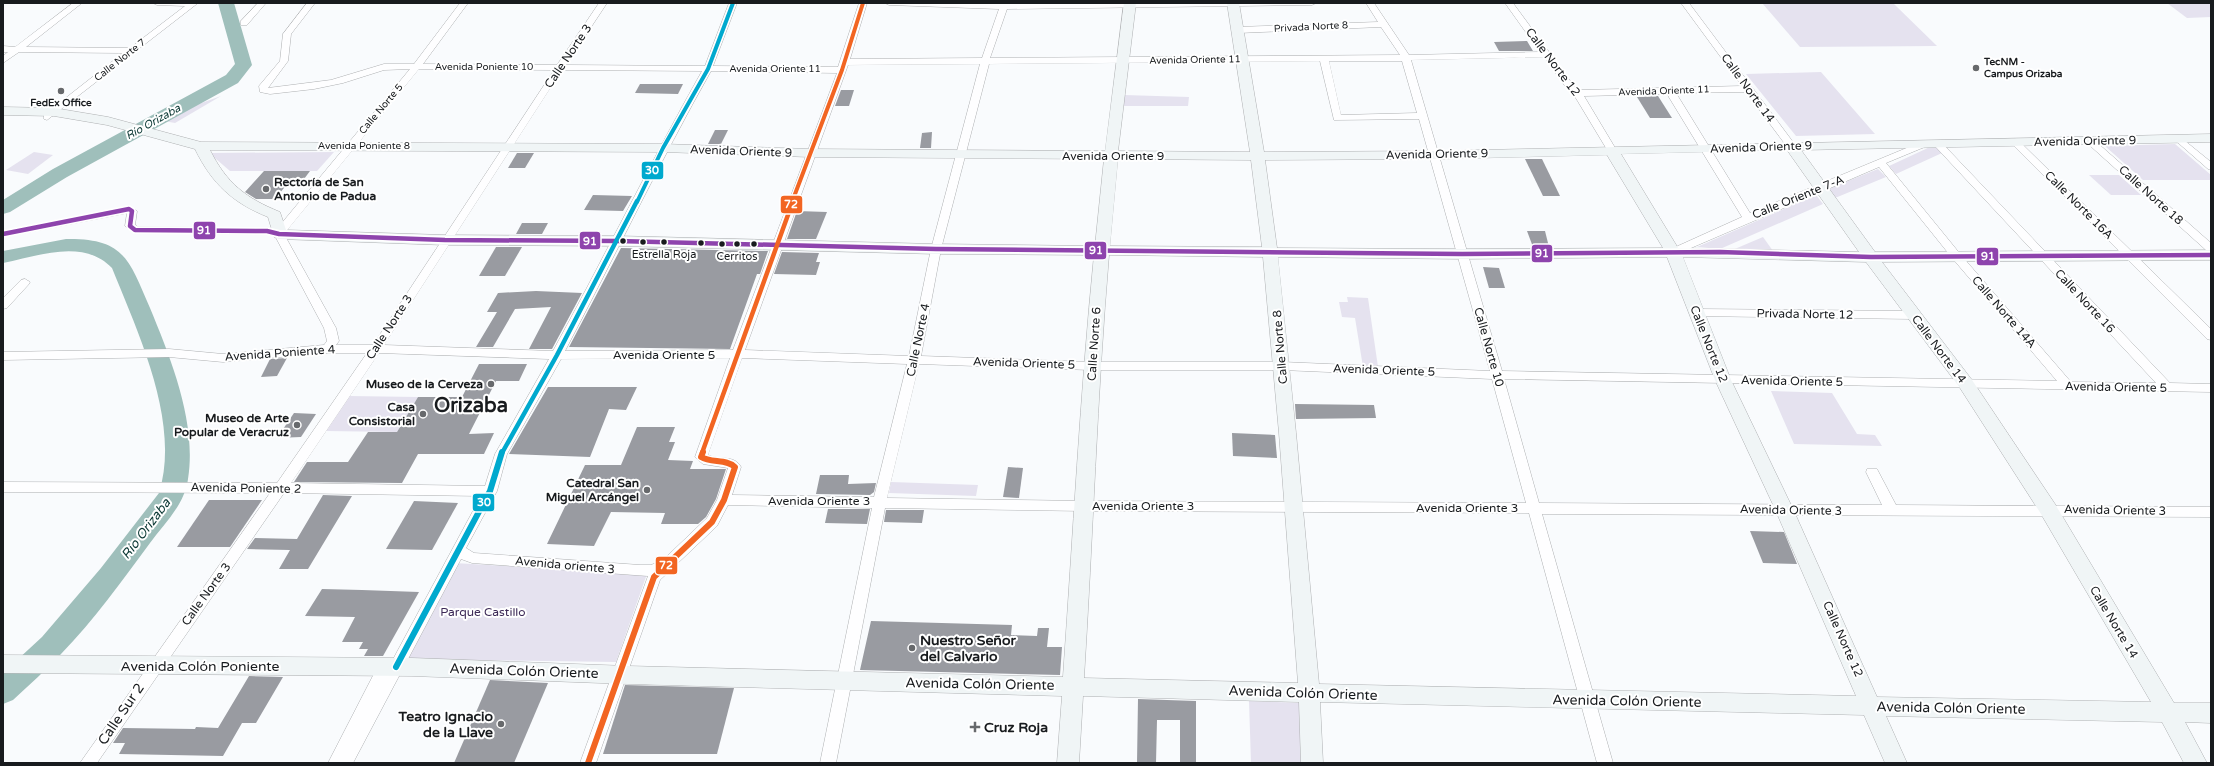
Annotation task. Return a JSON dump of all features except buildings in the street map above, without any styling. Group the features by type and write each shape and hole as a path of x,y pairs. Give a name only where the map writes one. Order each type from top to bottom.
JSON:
{"street":[{"path":"3,60 78,3"},
{"path":"157,3 193,3"},
{"name":"Calle Norte 7","path":"50,115 193,3"},
{"path":"244,23 262,3"},
{"name":"Avenida Poniente 10","path":"311,3 287,34 284,61 264,86 263,90 270,91 328,84 383,67 708,69"},
{"name":"Calle Norte 5","path":"279,234 295,212 416,67 464,3"},
{"name":"Calle Norte 3","path":"154,666 281,488 376,349 445,240 603,3"},
{"path":"336,763 459,551 490,491 500,454 557,355 618,241 663,148 708,69 733,3"},
{"path":"588,763 654,577 712,522 724,500 735,468 732,464 708,461 701,457 776,245 844,66 863,3"},
{"path":"889,3 1004,5 1312,3"},
{"name":"Calle Norte 10","path":"1370,3 1406,58 1422,116 1435,155 1605,763"},
{"name":"Calle Norte 12","path":"1509,3 1571,88 1578,93 1673,252 1723,380 1784,509 1873,706 1896,763"},
{"name":"Calle Norte 14","path":"1685,3 1966,384 2048,509 2168,712 2196,763"},
{"name":"Calle Norte 8","path":"1234,4 1259,156 1282,366 1309,693 1312,763"},
{"name":"Calle Norte 4","path":"828,763 846,680 880,501 914,360 936,249 959,155 985,61 1004,5"},
{"name":"Calle Norte 6","path":"1068,763 1085,506 1092,366 1101,249 1130,5"},
{"name":"Privada Norte 8","path":"1238,30 1384,24"},
{"path":"3,49 15,51"},
{"path":"3,52 129,53"},
{"name":"Avenida Oriente 11","path":"708,69 985,61 1406,58 1545,54"},
{"path":"1324,58 1337,118 1422,116"},
{"name":"Avenida Oriente 11","path":"1578,93 1749,89"},
{"path":"1668,90 1748,218"},
{"name":"Avenida Poniente 8","path":"3,111 69,116 126,125 201,146 350,146 505,149 663,148"},
{"name":"Avenida Poniente 8","path":"3,117 50,115"},
{"name":"Avenida Oriente 9","path":"663,148 810,153 959,155 1435,155 1791,146 2211,138"},
{"path":"2179,139 2211,167"},
{"name":"Calle Norte 18","path":"2090,141 2211,249"},
{"name":"Calle Norte 16A","path":"2015,142 2211,336"},
{"name":"Calle Oriente 7-A","path":"1673,252 1748,218 1821,189 1924,144"},
{"name":"Calle Norte 16","path":"1938,144 2168,388"},
{"path":"201,146 205,156 239,197 246,203 275,215 295,212"},
{"name":"Calle Norte 14A","path":"1881,163 1957,257 2068,386"},
{"path":"3,234 122,209 132,211 130,226 135,230 267,231 279,234 445,240 618,241 936,249 1101,249 1462,254 1673,252 1871,257 2211,255"},
{"path":"275,215 279,234 330,328 333,341 327,349"},
{"path":"3,304 25,282"},
{"name":"Privada Norte 12","path":"1697,313 1914,315"},
{"name":"Avenida Poniente 4","path":"3,356 169,353 223,358 327,349 376,349 557,355"},
{"name":"Avenida Oriente 5","path":"557,355 738,354 1092,366 1282,366 1497,375 2211,388"},
{"path":"1872,472 1892,511"},
{"name":"Avenida Poniente 2","path":"3,488 188,487 490,491"},
{"name":"Avenida Oriente 3","path":"724,500 880,501 1085,506 1784,509 1892,511 2048,509 2211,512"},
{"name":"Avenida oriente 3","path":"459,551 472,558 640,571 652,570 670,561"},
{"name":"Avenida Colón Poniente","path":"3,664 391,667"},
{"name":"Calle Sur 2","path":"88,763 154,666"},
{"path":"345,763 391,667"},
{"name":"Avenida Colón Oriente","path":"391,667 1309,693 2211,713"}],"green space":[{"path":"1762,3 1893,3 1937,46 1800,47"},
{"path":"2167,3 2211,3 2211,17 2187,18"},
{"path":"1821,72 1875,134 1796,136 1746,74"},
{"path":"1124,95 1189,97 1188,106 1123,106"},
{"path":"221,96 175,123 164,121 168,115"},
{"path":"2175,144 2211,175 2211,180 2143,180 2105,146"},
{"path":"1930,147 1937,148 1942,153 1896,174 1889,166"},
{"path":"34,152 53,155 28,174 6,170"},
{"path":"334,152 317,171 230,171 209,153"},
{"path":"1878,169 1886,177 1835,198 1828,189"},
{"path":"2089,175 2119,175 2141,195 2111,195"},
{"path":"1816,195 1823,204 1720,249 1697,247"},
{"path":"1763,237 1773,251 1730,251"},
{"path":"1347,297 1368,298 1378,367 1363,367 1355,318 1342,317 1339,302 1348,302"},
{"path":"1771,391 1832,393 1857,434 1875,435 1882,446 1794,444"},
{"path":"349,396 418,397 397,432 326,431"},
{"path":"891,482 978,485 976,496 889,493"},
{"name":"Parque Castillo","path":"454,563 647,574 616,662 407,659"},
{"path":"1249,701 1301,703 1306,763 1251,763"}],"waterway":[{"name":"Río Orizaba","path":"3,208 60,173 232,79 244,65 226,3"},
{"name":"Río Orizaba","path":"3,257 49,247 66,245 82,245 97,248 110,254 121,265 156,349 177,427 176,479 171,496 110,576 52,645 3,691"}],"transit line":[{"name":"30","path":"396,667 490,491 501,454 557,355 618,241 663,148 708,69 733,3"},
{"name":"72","path":"588,763 654,577 712,522 724,500 735,467 732,464 708,461 701,457 776,245 842,70 863,3"},
{"name":"91","path":"3,234 129,209 132,211 130,226 135,230 267,231 279,234 445,240 618,241 936,249 1462,254 1720,252 1871,257 2211,255"}],"place":[{"name":"TecNM - Campus Orizaba","path":"1976,68"},
{"name":"FedEx Office","path":"61,91"},
{"name":"Rectoría de San Antonio de Padua","path":"266,189"},
{"name":"Estrella Roja","path":"664,242"},
{"name":"Cerritos","path":"737,244"},
{"name":"Museo de la Cerveza","path":"491,384"},
{"name":"Casa Consistorial","path":"423,414"},
{"name":"Museo de Arte Popular de Veracruz","path":"297,425"},
{"name":"Catedral San Miguel Arcángel","path":"647,490"},
{"name":"Nuestro Señor del Calvario","path":"912,648"},
{"name":"Teatro Ignacio de la Llave","path":"501,724"},
{"name":"Cruz Roja","path":"975,727"}],"district":[{"name":"Orizaba","path":"471,406"}]}
